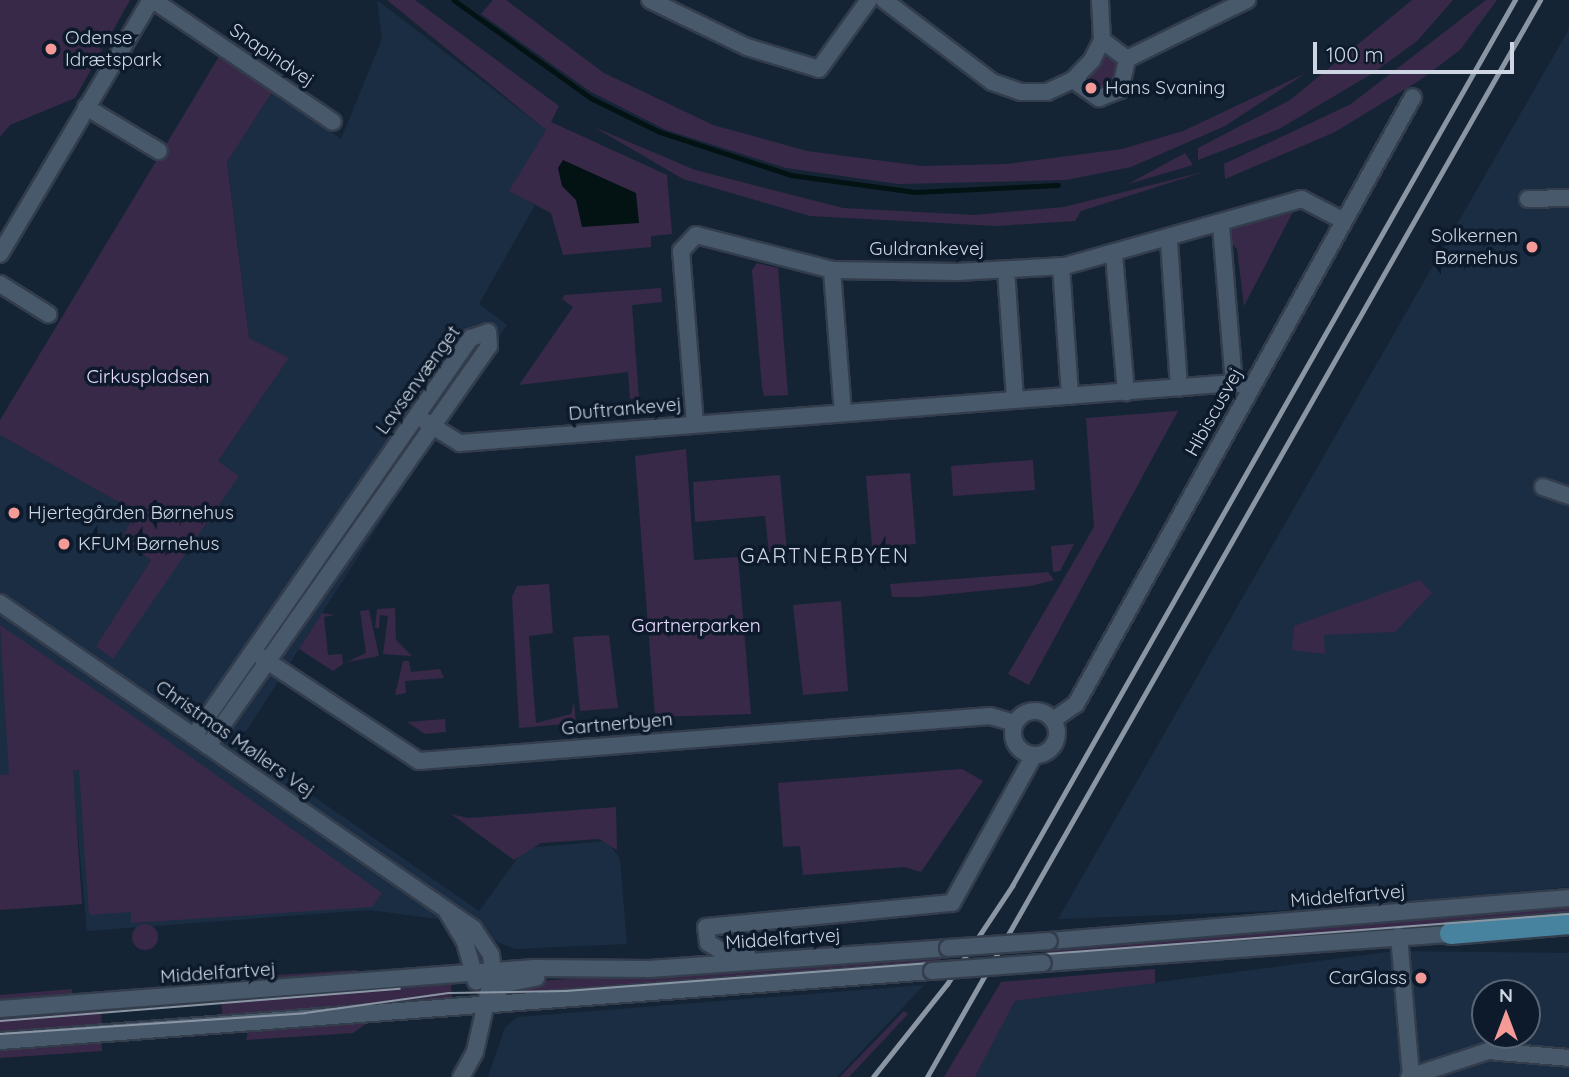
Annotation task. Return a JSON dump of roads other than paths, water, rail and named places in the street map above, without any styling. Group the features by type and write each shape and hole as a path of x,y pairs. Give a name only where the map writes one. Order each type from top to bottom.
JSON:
{"main road":[{"path":"1450,933 1569,922"}],"street":[{"path":"0,254 152,0"},
{"name":"Snapindvej","path":"152,0 333,122"},
{"path":"650,0 747,47 818,69 869,0"},
{"path":"884,0 992,82 1021,92 1046,92 1073,80 1102,40 1100,0"},
{"path":"1127,59 1247,0"},
{"path":"1102,40 1127,59"},
{"path":"1073,80 1088,96 1110,96 1126,81 1127,59"},
{"name":"Hibiscusvej","path":"1053,720 1076,704 1344,221 1396,113 1413,97"},
{"path":"86,107 159,150"},
{"path":"1528,199 1569,198"},
{"name":"Guldrankevej","path":"695,424 681,251 688,237 832,270 1006,270 1061,266 1169,241 1302,200 1344,221"},
{"path":"1221,226 1234,383"},
{"path":"1169,241 1179,388"},
{"path":"1114,254 1126,392"},
{"path":"1061,266 1070,396"},
{"path":"832,270 843,412"},
{"path":"1006,270 1015,400"},
{"path":"0,284 48,314"},
{"name":"Lavsenvænget","path":"194,736 471,338 488,332 489,346 270,662 208,746"},
{"name":"Duftrankevej","path":"417,416 460,443 1234,383 1252,387"},
{"path":"1543,487 1569,496"},
{"path":"335,533 352,544"},
{"name":"Christmas Møllers Vej","path":"0,603 446,910 480,936 493,972"},
{"name":"Gartnerbyen","path":"254,652 419,761 990,716 1014,723"},
{"path":"708,943 706,927 952,903 1034,755 1054,745 1053,720 1036,710 1014,723 1015,743 1034,755"},
{"name":"Middelfartvej","path":"0,1009 493,972 672,968 844,956 1569,898"},
{"path":"446,910 474,974 484,1008"},
{"path":"0,1041 484,1008 1399,936 1569,933"},
{"path":"1399,936 1410,1076 1488,1051 1569,1058"},
{"path":"708,943 727,954 844,956"},
{"path":"672,968 689,962 708,943"},
{"path":"484,1008 512,981 650,969"},
{"path":"461,1077 475,1052 493,972"}],"waterway":[{"path":"454,0 591,98 660,132 791,175 915,192 1058,185"}],"tram line":[{"path":"0,1034 305,1013 449,993 566,991 1569,914"},
{"path":"0,1021 400,989"}],"railway":[{"path":"873,1077 947,984 1012,886 1515,0"},
{"path":"927,1077 1540,0"}],"place":[{"name":"Odense Idrætspark","path":"51,49"},
{"name":"Hans Svaning","path":"1091,88"},
{"name":"Solkernen Børnehus","path":"1532,247"},
{"name":"Hjertegården Børnehus","path":"14,513"},
{"name":"KFUM Børnehus","path":"64,544"},
{"name":"CarGlass","path":"1421,978"}],"district":[{"name":"GARTNERBYEN","path":"825,555"}],"park label":[{"name":"Cirkuspladsen","path":"148,377"},
{"name":"Gartnerparken","path":"696,626"}]}
